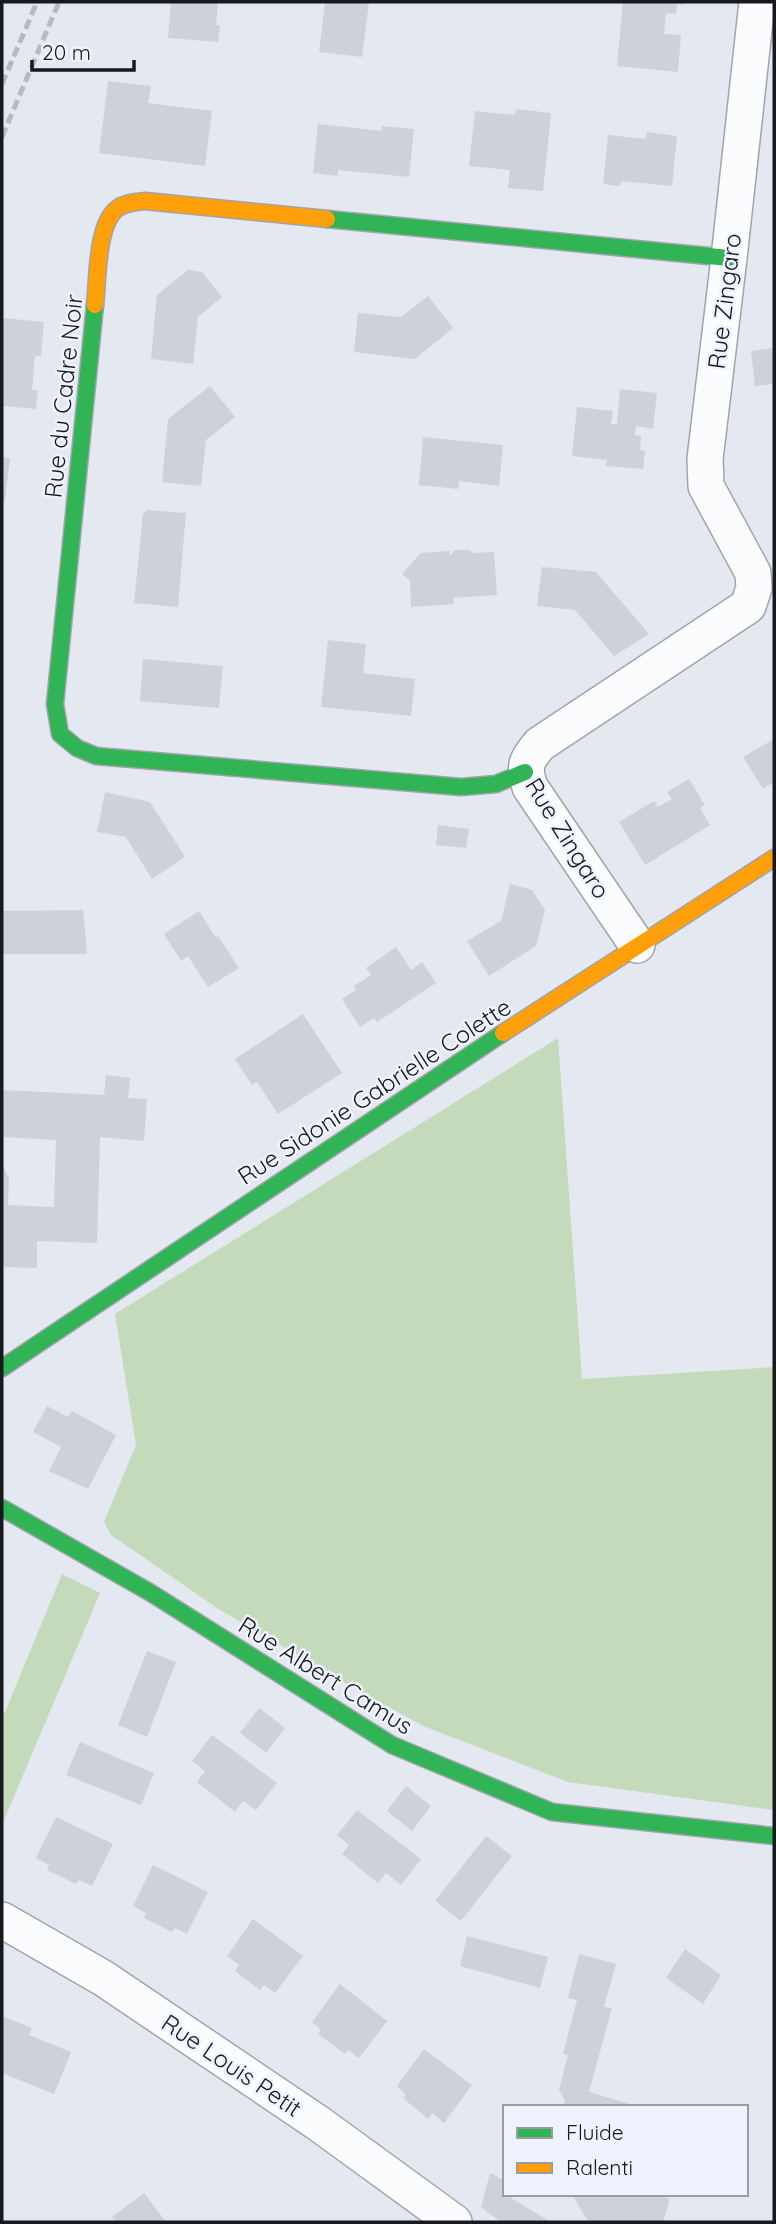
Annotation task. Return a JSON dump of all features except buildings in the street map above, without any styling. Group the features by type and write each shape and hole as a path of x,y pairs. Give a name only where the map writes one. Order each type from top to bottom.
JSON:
{"street":[{"name":"Rue Zingaro","path":"636,945 530,787 525,772 529,757 540,744 748,606 764,588 753,573 706,486 705,459 757,2"},
{"name":"Rue du Cadre Noir","path":"525,772 496,784 448,786 96,756 76,748 60,734 55,704 102,236 110,214 125,203 145,201 729,258"},
{"name":"Rue Sidonie Gabrielle Colette","path":"2,1367 636,945 774,858"},
{"name":"Rue Albert Camus","path":"2,1508 151,1593 392,1745 552,1812 774,1836"},
{"name":"Rue Louis Petit","path":"2,1920 103,1978 318,2123 454,2222"}],"green space":[{"path":"558,1038 582,1379 774,1367 774,1810 568,1782 423,1726 217,1608 111,1535 104,1522 136,1445 115,1314"},
{"path":"62,1574 100,1593 2,1825 2,1712 5,1712"}],"railway":[{"path":"2,84 37,2"},
{"path":"2,137 59,2"}],"traffic: fast":[{"path":"327,219 729,258"},
{"path":"95,305 55,704 60,734 77,748 96,756 461,787 496,784 525,772"},
{"path":"2,1368 503,1033"},
{"path":"2,1508 151,1593 392,1745 552,1812 774,1836"}],"traffic: slow":[{"path":"95,305 102,239 111,215 124,205 145,201 327,219"},
{"path":"503,1033 774,858"}]}
